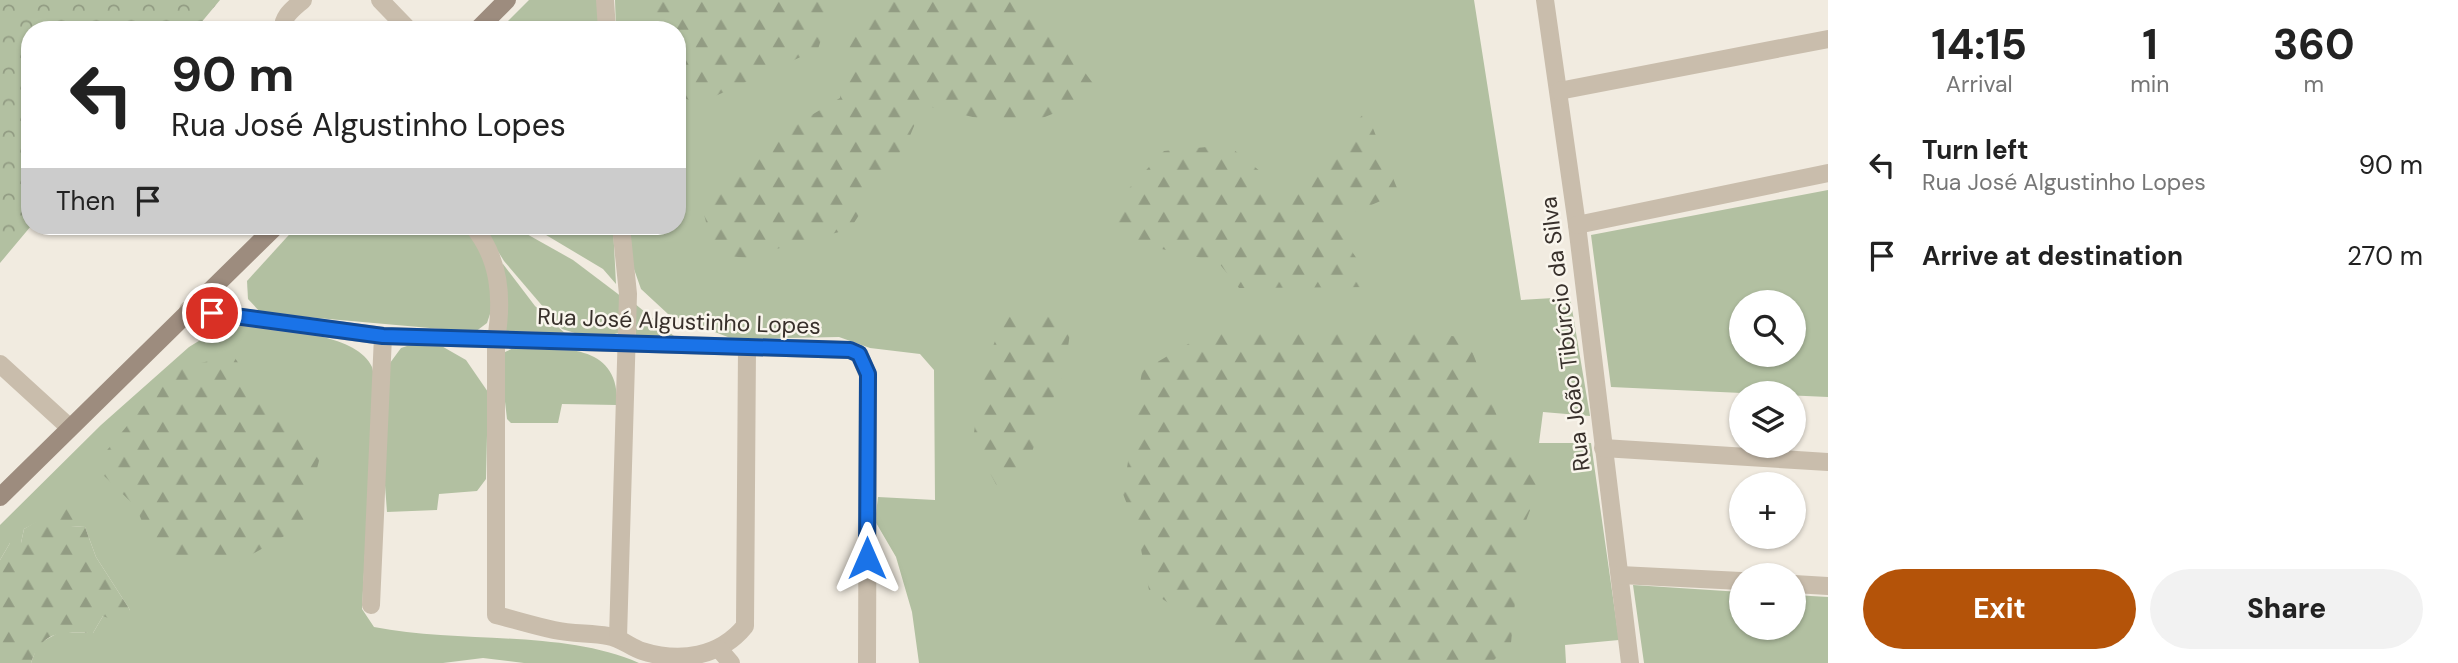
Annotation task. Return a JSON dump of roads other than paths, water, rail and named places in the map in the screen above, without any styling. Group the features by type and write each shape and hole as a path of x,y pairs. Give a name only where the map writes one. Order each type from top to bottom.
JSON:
{"main road":[{"path":"486,21 507,0"},
{"path":"0,497 267,235"}],"street":[{"path":"284,21 288,13 303,0"},
{"path":"380,0 400,21"},
{"path":"606,0 607,21"},
{"name":"Rua João Tibúrcio da Silva","path":"1545,0 1577,225 1630,663"},
{"path":"1559,91 1828,39"},
{"path":"1577,225 1828,173"},
{"path":"480,235 488,245 497,275 500,303 496,340 496,615 554,630 618,638 643,651 668,658 693,656 719,649 729,643 745,626 747,348"},
{"path":"618,638 628,344 628,293 622,235"},
{"name":"Rua José Algustinho Lopes","path":"188,310 383,336 850,350 859,354 868,374 867,663"},
{"path":"370,605 383,336"},
{"path":"3,365 69,427"},
{"path":"1603,448 1828,462"},
{"path":"1620,575 1729,580"},
{"path":"1806,585 1828,586"},
{"path":"719,649 731,663"}]}
